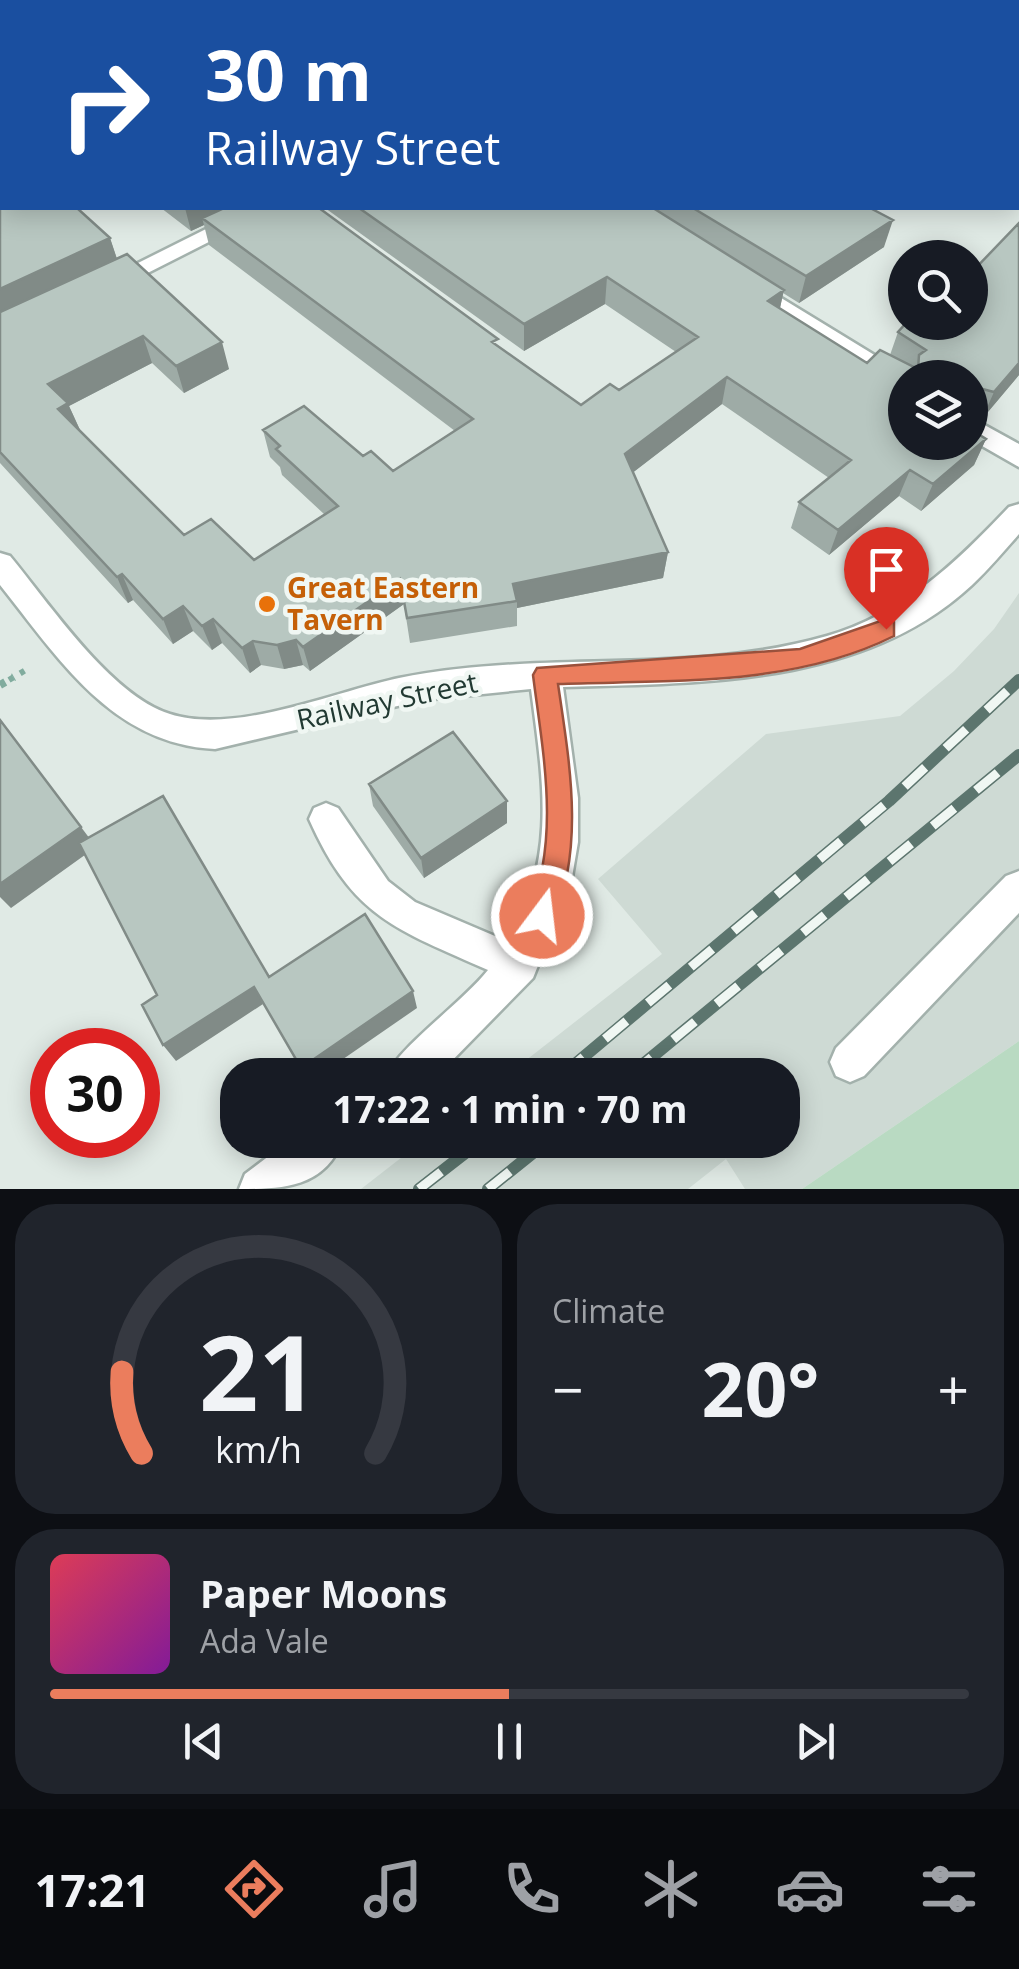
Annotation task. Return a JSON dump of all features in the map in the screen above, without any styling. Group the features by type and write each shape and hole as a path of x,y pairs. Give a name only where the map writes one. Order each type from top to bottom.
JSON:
{"street":[{"path":"88,293 262,210"},
{"path":"723,270 888,374"},
{"path":"988,437 1019,457"},
{"name":"Railway Street","path":"0,564 115,694 147,720 185,733 215,735 265,727 451,682 707,668 800,658 858,643 952,590 988,557 1019,515"},
{"path":"429,1058 459,1034 520,965 553,891 562,802 545,675"},
{"path":"326,819 375,893 402,914 520,965"},
{"path":"850,1062 1019,888"},
{"path":"260,1189 300,1158"}],"shaded area":[{"path":"1019,593 1019,1041 802,1189 745,1189 726,1159 688,1189 361,1189 401,1158 800,1158 800,1058 529,1058 662,954 598,879 766,734 900,716 954,671 994,629"}],"green space":[{"path":"1019,1041 1019,1189 802,1189"}],"building":[{"path":"0,210 79,210 110,238 0,289"},
{"path":"220,210 322,210 498,339 492,342 581,405 610,384 619,390 698,337 607,277 524,324 362,210 656,210 784,290 768,301 867,363 880,350 900,360 888,360 888,460 961,460 933,484 910,470 838,530 799,502 851,460 727,377 625,454 668,552 513,584 517,601 407,618 400,579 303,647 296,640 277,645 253,641 242,648 213,619 202,626 183,606 163,619 122,574 117,577 0,452 0,312 127,254 222,342 176,366 143,336 48,384 68,403 58,409 184,535 211,519 254,560 338,506 276,449 280,446 263,430 304,406 363,456 371,451 393,471 473,419 202,218"},
{"path":"696,210 874,210 893,220 806,276"},
{"path":"1019,223 1019,363 994,392 988,390 988,360 919,360 926,350 910,340 988,340 988,255"},
{"path":"0,720 81,827 0,884"},
{"path":"453,732 507,801 421,858 369,784"},
{"path":"163,796 269,977 365,914 413,991 316,1058 295,1058 254,987 163,1045 160,1028 154,1028 142,1005 157,995 79,843"}],"railway":[{"path":"582,1058 889,801 1019,680"},
{"path":"651,1058 1019,755"},
{"path":"419,1189 459,1158"},
{"path":"488,1189 527,1158"}],"place":[{"name":"Great Eastern Tavern","path":"267,604"}],"route":[{"path":"542,916 553,891 562,802 545,675 707,668 800,658 858,643 886,629"}]}
